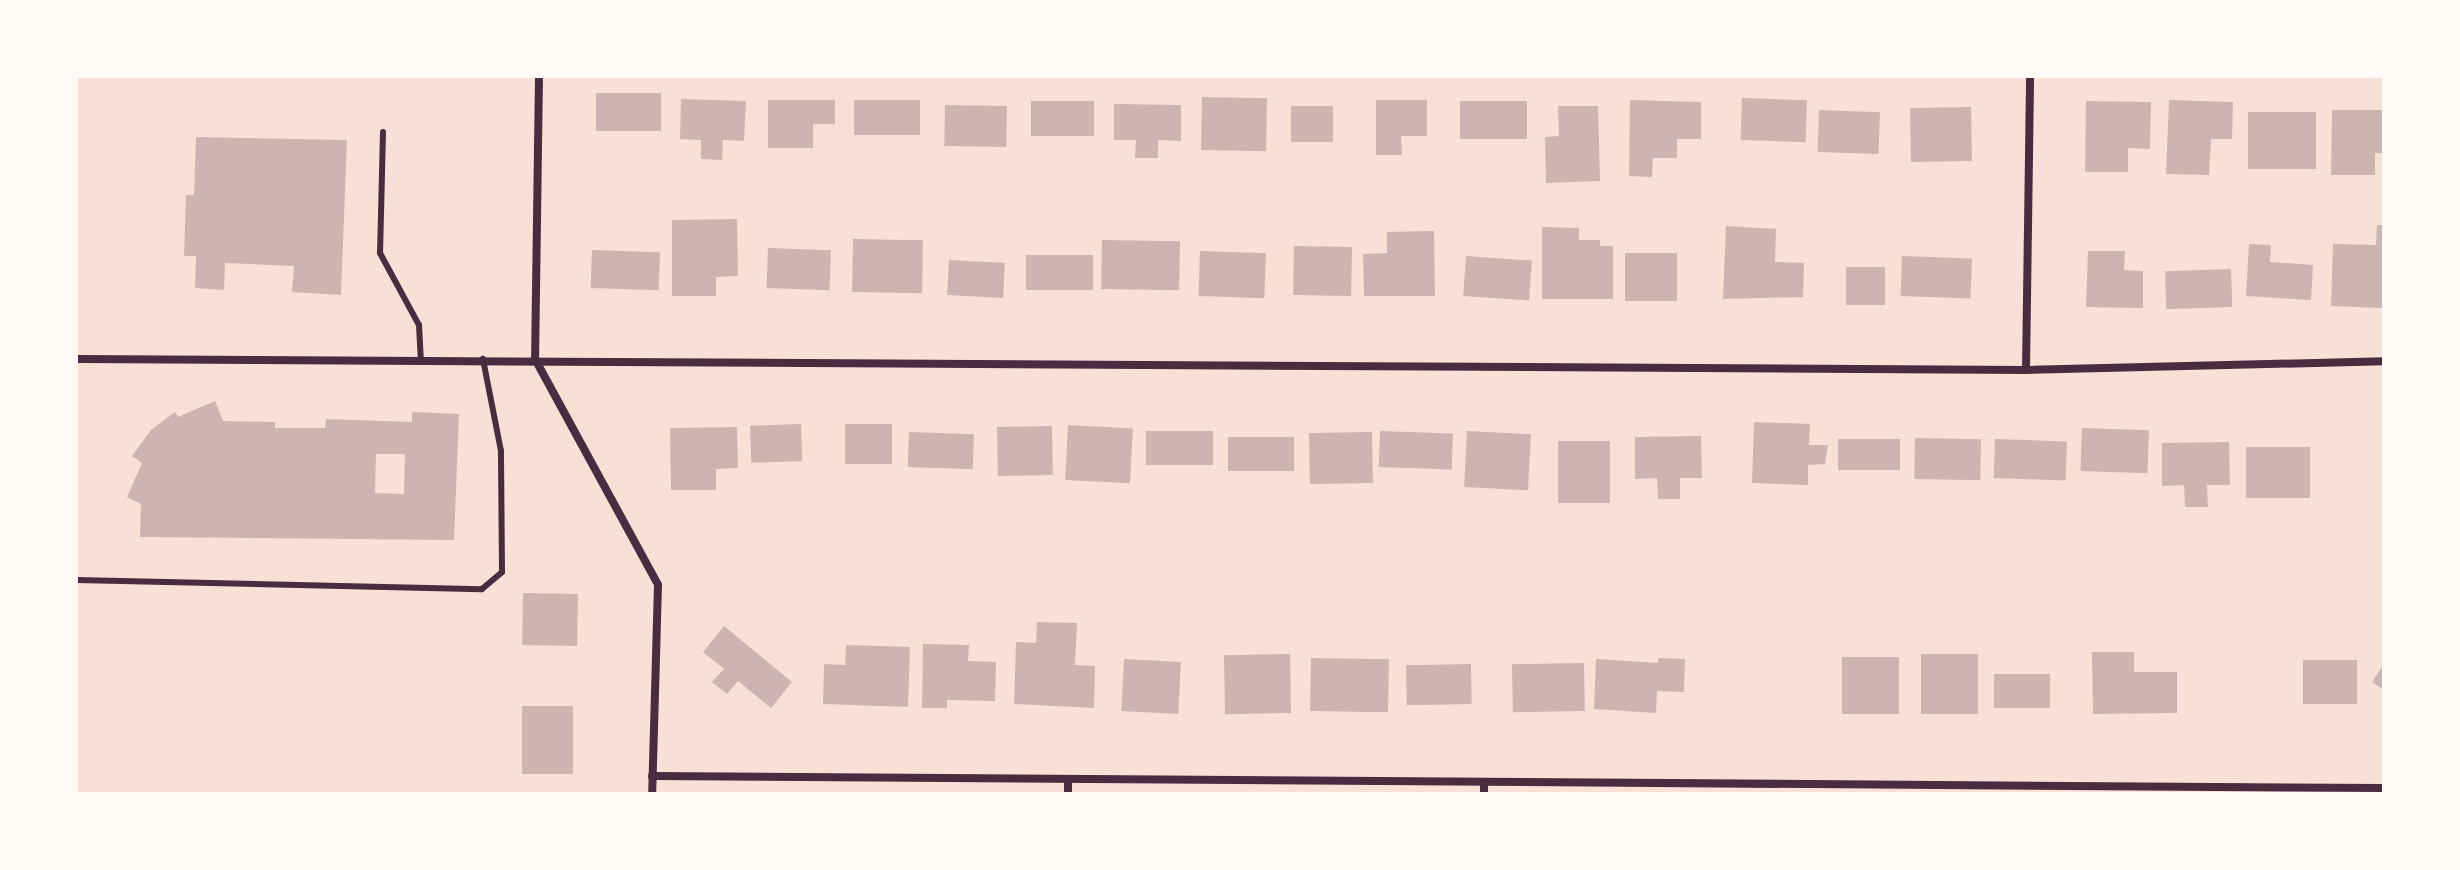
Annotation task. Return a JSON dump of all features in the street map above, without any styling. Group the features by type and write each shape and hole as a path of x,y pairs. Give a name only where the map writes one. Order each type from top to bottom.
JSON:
{"street":[{"path":"539,76 535,359 658,585 652,794"},
{"path":"2026,370 2030,76"},
{"path":"76,359 535,359 2026,370 2384,361"},
{"path":"652,776 1484,782 1895,790 2384,788"},
{"path":"1068,779 1068,794"},
{"path":"1484,782 1484,794"}],"lane":[{"path":"383,132 380,253 419,325 421,359"},
{"path":"76,580 482,589 502,572 501,451 483,359"}],"building":[{"path":"596,93 661,93 661,131 596,131"},
{"path":"1202,97 1267,98 1266,151 1201,150"},
{"path":"1742,98 1807,100 1805,142 1741,140"},
{"path":"681,99 746,101 744,141 723,140 722,160 701,159 701,140 680,139"},
{"path":"768,100 835,100 835,124 813,124 813,148 768,148"},
{"path":"854,100 920,100 920,135 854,135"},
{"path":"1376,100 1427,100 1427,136 1401,136 1402,155 1376,155"},
{"path":"1630,100 1701,102 1701,139 1677,139 1677,158 1653,158 1652,177 1629,176"},
{"path":"2169,100 2233,102 2232,139 2211,139 2209,175 2166,174"},
{"path":"1031,101 1094,101 1094,136 1031,136"},
{"path":"1460,101 1527,101 1527,139 1460,139"},
{"path":"2086,101 2151,102 2150,149 2128,148 2128,172 2085,172"},
{"path":"1114,104 1181,105 1181,141 1158,140 1158,158 1135,158 1136,140 1114,140"},
{"path":"945,105 1007,106 1006,147 944,146"},
{"path":"1291,106 1333,106 1333,142 1291,142"},
{"path":"1558,106 1598,106 1600,181 1546,183 1545,137 1559,136"},
{"path":"1971,107 1972,161 1911,162 1910,108"},
{"path":"1819,110 1880,112 1878,154 1818,152"},
{"path":"2332,110 2384,110 2384,153 2375,153 2375,175 2331,175"},
{"path":"2248,112 2316,112 2316,169 2248,169"},
{"path":"196,137 347,140 341,295 292,292 294,266 225,263 224,290 195,288 196,256 184,256 186,195 194,195"},
{"path":"737,219 738,276 716,277 716,296 672,296 672,220"},
{"path":"2377,225 2384,225 2384,308 2331,306 2333,244 2376,245"},
{"path":"1726,226 1776,229 1775,262 1804,263 1803,297 1723,299"},
{"path":"1542,227 1579,228 1579,240 1600,240 1600,246 1613,246 1613,299 1542,299"},
{"path":"1434,231 1435,296 1364,296 1363,254 1387,253 1387,232"},
{"path":"853,239 923,240 922,293 852,292"},
{"path":"1102,240 1180,241 1179,290 1101,289"},
{"path":"2249,244 2271,245 2270,262 2313,265 2311,300 2246,296"},
{"path":"1294,246 1352,247 1351,296 1293,295"},
{"path":"768,248 831,250 830,290 767,288"},
{"path":"592,250 660,252 659,290 591,288"},
{"path":"1200,251 1266,253 1264,298 1198,296"},
{"path":"2088,251 2125,251 2124,270 2143,271 2143,308 2086,307"},
{"path":"1625,253 1677,253 1677,301 1625,301"},
{"path":"1026,255 1093,255 1093,290 1026,290"},
{"path":"1466,256 1532,261 1529,301 1463,296"},
{"path":"1902,256 1972,258 1971,298 1901,296"},
{"path":"949,260 1005,263 1003,298 947,295"},
{"path":"1846,267 1885,267 1885,305 1846,305"},
{"path":"2231,269 2232,307 2166,309 2165,271"},
{"path":"215,401 223,421 275,422 275,428 325,428 326,419 412,422 412,412 459,414 454,540 140,537 141,504 127,497 142,463 132,456 151,430 175,412 178,417","holes":["376,454 405,454 404,494 375,493"]},
{"path":"1754,422 1810,424 1809,445 1828,445 1825,464 1808,465 1808,485 1752,483"},
{"path":"801,424 802,461 751,463 750,426"},
{"path":"845,424 892,424 892,464 845,464"},
{"path":"1068,425 1133,428 1130,483 1065,480"},
{"path":"1052,426 1053,475 998,476 997,427"},
{"path":"737,427 738,468 716,469 716,490 671,490 670,428"},
{"path":"2082,428 2149,430 2147,473 2080,471"},
{"path":"1146,431 1213,431 1213,465 1146,465"},
{"path":"1380,431 1453,434 1452,470 1379,467"},
{"path":"1467,431 1531,434 1528,490 1464,487"},
{"path":"909,432 974,434 973,469 908,467"},
{"path":"1372,432 1373,483 1310,484 1309,433"},
{"path":"1701,436 1702,478 1680,478 1680,499 1658,499 1657,478 1635,479 1635,437"},
{"path":"1228,437 1294,437 1294,471 1228,471"},
{"path":"1915,438 1981,439 1980,480 1914,479"},
{"path":"1838,439 1900,439 1900,470 1838,470"},
{"path":"1995,439 2067,442 2066,480 1994,478"},
{"path":"1558,441 1610,441 1610,503 1558,503"},
{"path":"2229,442 2230,485 2207,485 2208,507 2185,507 2184,485 2162,486 2162,443"},
{"path":"2246,447 2310,447 2310,498 2246,498"},
{"path":"523,593 578,594 577,646 522,645"},
{"path":"1037,622 1077,623 1075,665 1095,666 1094,708 1014,704 1016,642 1036,643"},
{"path":"724,626 792,682 771,708 738,681 727,694 712,682 724,669 703,652"},
{"path":"923,644 969,645 968,661 996,662 995,701 947,700 947,708 922,708"},
{"path":"846,645 910,647 908,707 823,704 824,664 845,665"},
{"path":"2092,652 2134,652 2134,672 2177,672 2177,713 2093,714"},
{"path":"1290,654 1291,713 1225,714 1224,655"},
{"path":"1921,654 1978,654 1978,714 1921,714"},
{"path":"1842,657 1899,657 1899,714 1842,714"},
{"path":"1311,658 1389,659 1388,712 1310,711"},
{"path":"1658,658 1685,659 1684,692 1657,691 1656,713 1594,709 1596,659 1658,663"},
{"path":"1124,659 1181,662 1178,714 1121,711"},
{"path":"2303,660 2357,660 2357,704 2303,704"},
{"path":"1584,663 1585,711 1513,712 1512,664"},
{"path":"1471,664 1472,704 1407,705 1406,665"},
{"path":"2384,664 2384,690 2372,682"},
{"path":"1994,674 2050,674 2050,708 1994,708"},
{"path":"522,706 573,706 573,774 522,774"}]}
